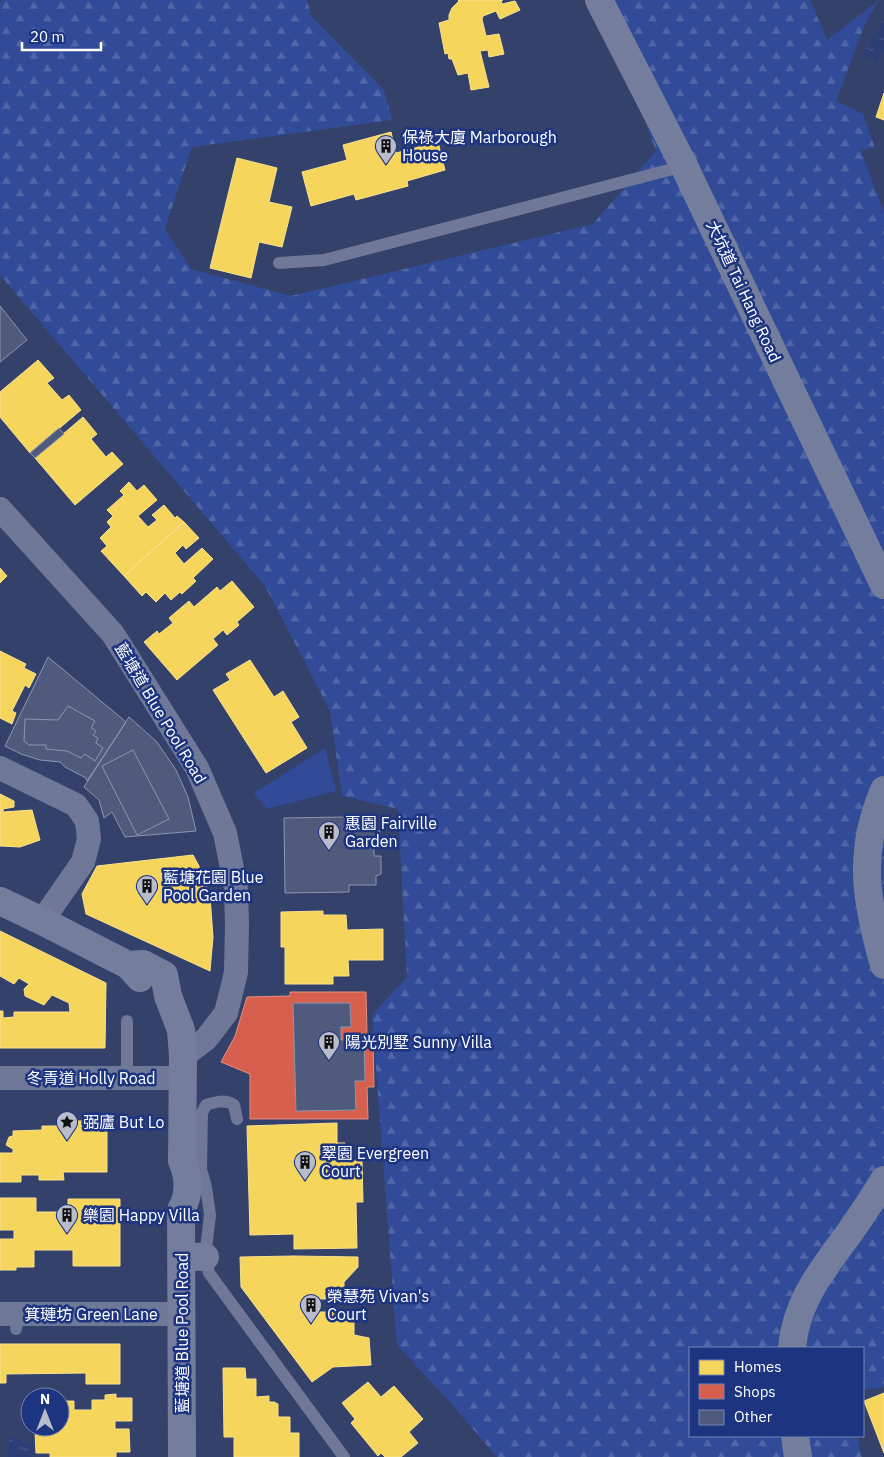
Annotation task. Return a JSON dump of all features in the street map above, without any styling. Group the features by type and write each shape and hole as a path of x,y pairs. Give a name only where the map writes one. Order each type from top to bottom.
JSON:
{"main road":[{"name":"大坑道 Tai Hang Road","path":"599,0 684,166 884,585"},
{"path":"883,960 872,920 866,874 870,830 884,790"},
{"path":"0,901 128,965 143,964 164,974 168,996 181,1030 182,1067"},
{"name":"藍塘道 Blue Pool Road","path":"182,1067 182,1161 186,1171 187,1200 181,1210 193,1256 182,1314 182,1457"},
{"path":"792,1347 804,1300 822,1270 884,1180"},
{"path":"796,1437 798,1457"}],"street":[{"name":"藍塘道 Blue Pool Road","path":"0,509 114,634 197,768 225,833 236,888 236,972 226,1013 182,1067"},
{"path":"0,768 76,806 87,821 89,839 83,862 42,921"},
{"name":"冬青道 Holly Road","path":"0,1078 127,1078 182,1067"},
{"name":"箕璉坊 Green Lane","path":"11,1319 182,1314"}],"lane":[{"path":"278,263 324,260 684,166"},
{"path":"127,1021 127,1078"},
{"path":"236,1119 234,1105 229,1102 217,1102 206,1106 202,1113 201,1169 210,1215 193,1256 209,1273 344,1457"}],"green space":[{"path":"2,0 307,0 311,16 384,90 392,120 192,147 165,229 191,269 291,296 593,224 656,151 606,19 607,0 810,0 827,40 879,0 865,24 836,101 863,114 875,148 860,149 884,212 884,1387 864,1390 864,1347 689,1347 689,1437 857,1437 862,1457 497,1457 397,1345 372,1015 407,977 398,809 342,796 330,711 265,586 0,275 0,3"},
{"path":"325,748 336,791 267,809 254,793"}],"water":[{"path":"884,21 884,52 877,63 862,54"},
{"path":"10,1437 33,1444 33,1457 9,1457"}],"building: Homes":[{"path":"458,0 503,0 501,1 502,4 515,1 520,10 500,19 496,11 483,16 486,36 499,34 504,54 489,57 488,50 480,51 489,87 471,90 468,73 458,75 452,59 449,59 448,53 445,54 439,23 449,20 452,8"},
{"path":"884,93 884,120 876,117"},
{"name":"保祿大廈 Marborough House","path":"391,132 396,153 438,142 445,170 407,181 408,186 356,200 354,194 311,206 302,172 347,160 343,145"},
{"path":"237,158 277,168 269,202 292,207 282,247 259,242 251,278 210,268"},
{"path":"38,360 54,378 47,383 62,400 69,395 81,410 30,453 0,417 0,392"},
{"path":"83,417 97,434 91,439 106,457 112,452 123,464 75,505 35,458"},
{"path":"129,482 137,491 144,485 157,500 138,516 148,527 157,520 152,515 164,505 175,518 177,516 184,522 124,576 101,551 107,546 100,538 111,527 107,522 113,516 107,510 124,495 120,491"},
{"path":"184,522 199,538 186,549 183,545 175,553 184,564 202,548 213,559 193,578 196,581 182,594 180,592 171,600 165,593 156,602 146,592 142,596 124,576"},
{"path":"0,568 7,576 0,583"},
{"path":"232,581 254,607 237,622 239,625 227,635 223,630 213,639 218,645 177,680 144,642 157,631 159,634 173,623 169,618 189,601 194,607 217,587 220,591"},
{"path":"0,651 26,664 24,668 36,674 29,688 25,685 12,711 16,713 12,724 0,718"},
{"path":"250,660 274,697 283,691 299,717 291,722 307,748 266,773 213,690 230,680 226,674"},
{"path":"0,794 14,801 14,807 3,809 3,812 32,810 40,840 20,847 0,846"},
{"name":"藍塘花園 Blue Pool Garden","path":"193,855 210,896 213,937 210,971 86,914 82,894 97,866"},
{"path":"323,911 323,915 346,915 347,930 383,929 383,960 348,960 349,976 333,976 333,984 285,984 285,947 281,947 281,912"},
{"path":"0,931 106,983 105,1048 0,1048 0,1011 3,1011 3,1018 14,1017 14,1012 70,1012 69,1003 52,995 44,1005 25,996 24,989 29,984 19,978 14,984 0,976"},
{"name":"弼廬 But Lo","path":"66,1121 107,1121 107,1172 63,1172 64,1180 39,1180 39,1175 21,1175 21,1182 0,1182 0,1153 13,1153 13,1149 6,1145 9,1137 13,1136 13,1131 42,1130 42,1126 66,1126"},
{"name":"翠園 Evergreen Court","path":"337,1123 337,1143 345,1143 345,1161 362,1161 363,1202 356,1202 357,1248 294,1249 294,1234 250,1235 247,1126"},
{"name":"樂園 Happy Villa","path":"0,1198 36,1198 36,1212 68,1212 68,1199 120,1199 120,1266 73,1266 73,1250 34,1250 34,1267 16,1267 16,1270 0,1270 0,1239 14,1239 14,1230 0,1230"},
{"name":"榮慧苑 Vivan's Court","path":"240,1257 358,1257 358,1267 344,1282 344,1299 317,1299 318,1312 354,1312 354,1335 369,1338 371,1365 333,1367 312,1382 241,1287"},
{"path":"0,1344 120,1344 120,1384 86,1384 86,1373 6,1374 6,1383 0,1383"},
{"path":"223,1368 245,1368 246,1379 256,1379 256,1397 269,1396 269,1402 278,1404 278,1417 290,1417 290,1433 299,1433 299,1457 234,1457 234,1437 224,1437"},
{"path":"368,1382 381,1397 394,1386 423,1419 409,1432 418,1443 401,1457 385,1457 381,1453 378,1456 351,1423 355,1419 342,1403"},
{"path":"884,1393 884,1453 864,1401"},
{"path":"116,1394 116,1398 132,1398 132,1421 115,1421 115,1429 129,1429 130,1452 116,1452 116,1457 50,1457 50,1453 36,1453 35,1437 70,1437 70,1401 74,1401 74,1410 92,1410 92,1400 105,1400 105,1395"}],"building: Shops":[{"path":"290,992 366,992 367,1035 373,1035 374,1087 367,1087 368,1119 250,1119 250,1074 221,1062 235,1036 247,997 290,996"}],"building: Other":[{"path":"0,306 27,340 0,362"},
{"path":"59,428 64,434 35,458 30,453"},
{"path":"48,657 126,722 87,781 86,778 65,767 60,762 40,760 5,746"},
{"path":"68,706 95,721 91,728 96,731 93,735 98,738 96,743 103,748 95,761 85,754 81,758 67,751 46,749 46,745 29,745 24,741 25,719 58,720"},
{"path":"129,717 157,742 176,770 188,797 196,831 125,837 112,812 104,818 99,800 84,787"},
{"path":"133,750 169,819 137,835 102,766"},
{"name":"惠園 Fairville Garden","path":"345,817 346,830 380,831 380,846 374,846 374,856 381,856 381,874 376,876 376,885 349,885 349,892 285,893 284,818"},
{"name":"陽光別墅 Sunny Villa","path":"293,1003 350,1003 351,1027 341,1027 341,1040 364,1039 365,1081 355,1081 356,1110 296,1111"}],"place":[{"name":"保祿大廈 Marborough House","path":"386,165"},
{"name":"惠園 Fairville Garden","path":"329,851"},
{"name":"藍塘花園 Blue Pool Garden","path":"147,905"},
{"name":"陽光別墅 Sunny Villa","path":"329,1061"},
{"name":"弼廬 But Lo","path":"67,1141"},
{"name":"翠園 Evergreen Court","path":"305,1181"},
{"name":"樂園 Happy Villa","path":"67,1234"},
{"name":"榮慧苑 Vivan's Court","path":"311,1324"}]}
